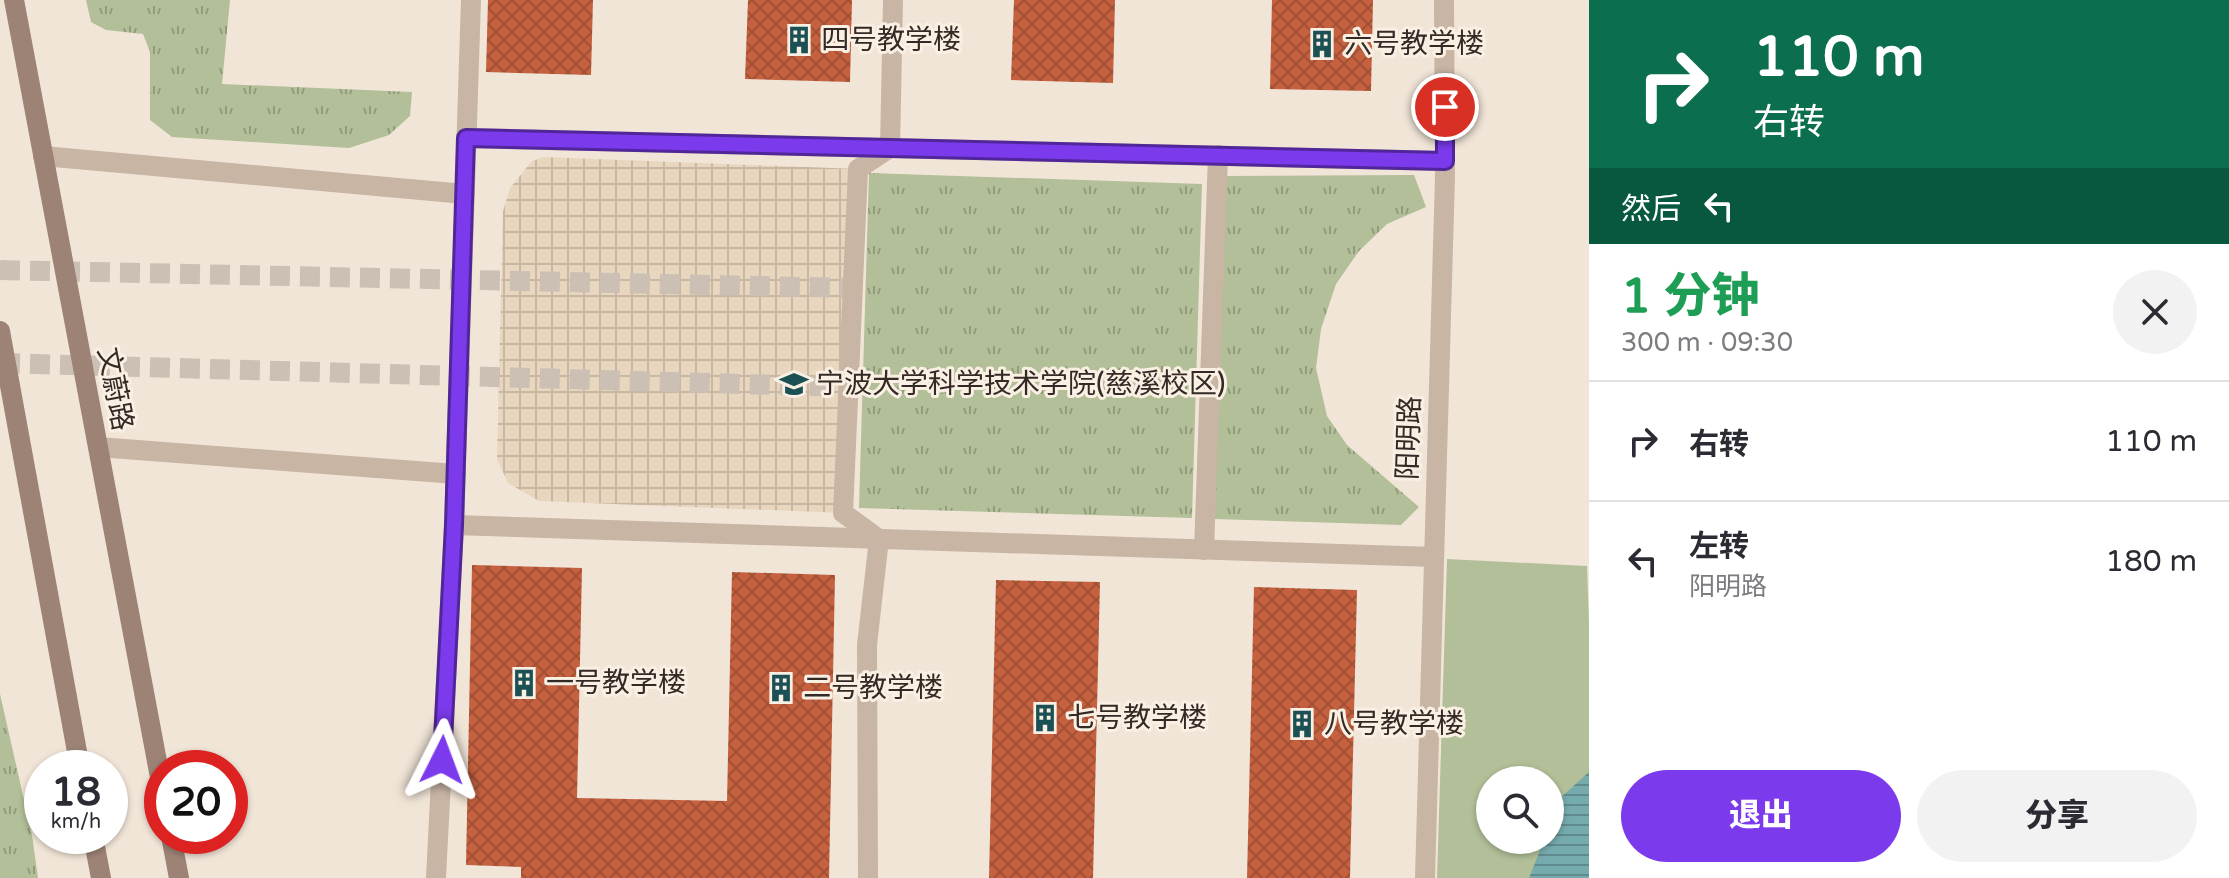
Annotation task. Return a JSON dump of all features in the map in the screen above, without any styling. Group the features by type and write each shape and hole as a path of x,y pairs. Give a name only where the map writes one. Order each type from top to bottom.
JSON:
{"main road":[{"name":"文蔚路","path":"14,0 155,750"},
{"path":"0,331 77,750"},
{"path":"96,854 101,878"},
{"path":"174,854 179,878"}],"street":[{"path":"436,878 454,525 471,0"},
{"path":"890,148 893,0"},
{"name":"阳明路","path":"1425,878 1445,161 1444,0"},
{"path":"466,138 1445,161"},
{"path":"879,539 843,513 858,169 890,148"},
{"path":"1204,550 1218,155"},
{"path":"43,156 465,194"},
{"path":"98,447 456,474"},
{"path":"454,525 1434,557"},
{"path":"868,878 867,645 879,539"}],"green space":[{"path":"86,0 230,0 222,84 412,92 410,116 389,135 349,148 172,137 150,120 150,52 143,34 106,30 91,22"},
{"path":"869,173 1202,184 1192,518 859,508"},
{"path":"1414,175 1426,207 1387,224 1359,251 1336,284 1321,329 1316,368 1327,416 1347,445 1419,507 1401,525 1214,519 1225,176"},
{"path":"1447,559 1587,566 1589,878 1437,878"},
{"path":"0,694 24,800 24,854 35,854 38,878 0,878"}],"shaded area":[{"path":"544,157 858,169 843,513 539,501 508,483 497,459 503,211 510,188 532,161"}],"water":[{"path":"1589,772 1589,878 1529,878 1538,854 1564,854 1564,794"}],"building":[{"path":"488,0 593,0 591,75 486,72"},
{"name":"四号教学楼","path":"748,0 852,0 850,82 745,79"},
{"path":"1014,0 1115,0 1113,83 1011,80"},
{"name":"六号教学楼","path":"1272,0 1373,0 1371,91 1270,89"},
{"path":"472,565 582,568 577,798 727,801 732,572 835,575 829,878 521,878 521,867 466,865"},
{"name":"七号教学楼","path":"996,580 1100,582 1093,878 989,878"},
{"name":"八号教学楼","path":"1254,587 1357,590 1350,878 1247,878"}],"tunnel":[{"path":"0,270 853,288"},
{"path":"0,363 848,387"}],"place":[{"name":"四号教学楼","path":"799,40"},
{"name":"六号教学楼","path":"1322,44"},
{"name":"宁波大学科学技术学院(慈溪校区)","path":"794,384"},
{"name":"一号教学楼","path":"524,683"},
{"name":"二号教学楼","path":"781,688"},
{"name":"七号教学楼","path":"1045,718"},
{"name":"八号教学楼","path":"1302,724"}],"route":[{"path":"442,760 454,525 466,138 1445,161 1445,107"}]}
